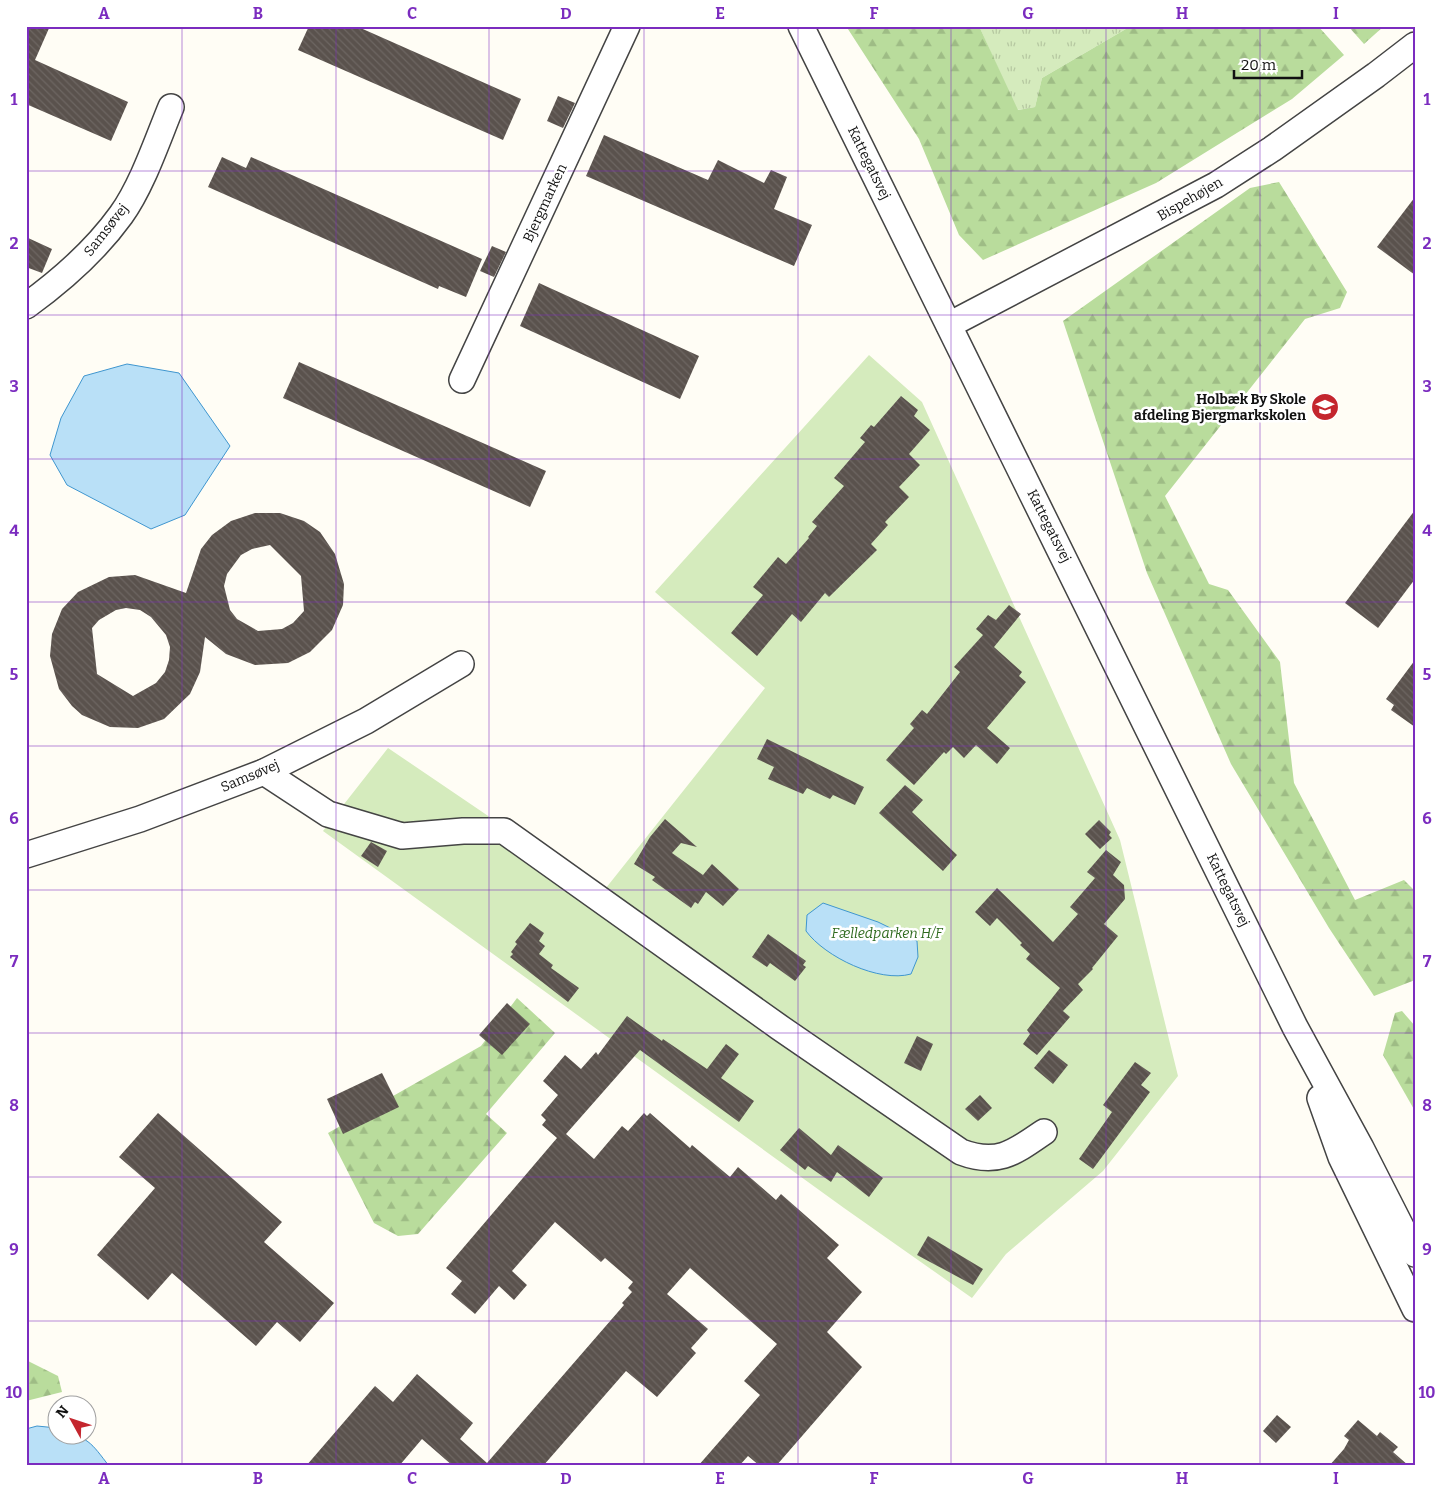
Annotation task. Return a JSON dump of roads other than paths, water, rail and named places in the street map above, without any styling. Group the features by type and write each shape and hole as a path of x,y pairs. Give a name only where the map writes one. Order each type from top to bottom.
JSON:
{"street":[{"name":"Bjergmarken","path":"462,380 627,26"},
{"name":"Kattegatsvej","path":"801,26 1295,1027 1361,1148 1415,1254"},
{"name":"Bispehøjen","path":"949,325 1216,185 1312,120 1415,45"},
{"name":"Samsøvej","path":"26,306 89,254 122,214 153,155 171,107"},
{"name":"Samsøvej","path":"26,855 149,816 264,772 366,722 460,664"},
{"path":"264,772 328,814 402,836 504,830 779,1027 961,1152 990,1158 1005,1156 1044,1132"},
{"name":"Kattegatsvej","path":"1295,1027 1341,1157 1415,1309"}],"water":[{"path":"127,364 179,373 230,446 185,515 151,529 67,485 50,455 61,418 84,376"},
{"path":"823,903 878,922 917,941 918,957 911,974 898,976 884,975 869,971 854,966 826,950 806,931 807,915"},
{"path":"37,1426 48,1427 48,1444 90,1444 109,1466 26,1466 26,1429"}],"place":[{"name":"Holbæk By Skole afdeling Bjergmarkskolen","path":"1325,407"}],"park label":[{"name":"Fælledparken H/F","path":"887,933"}]}
